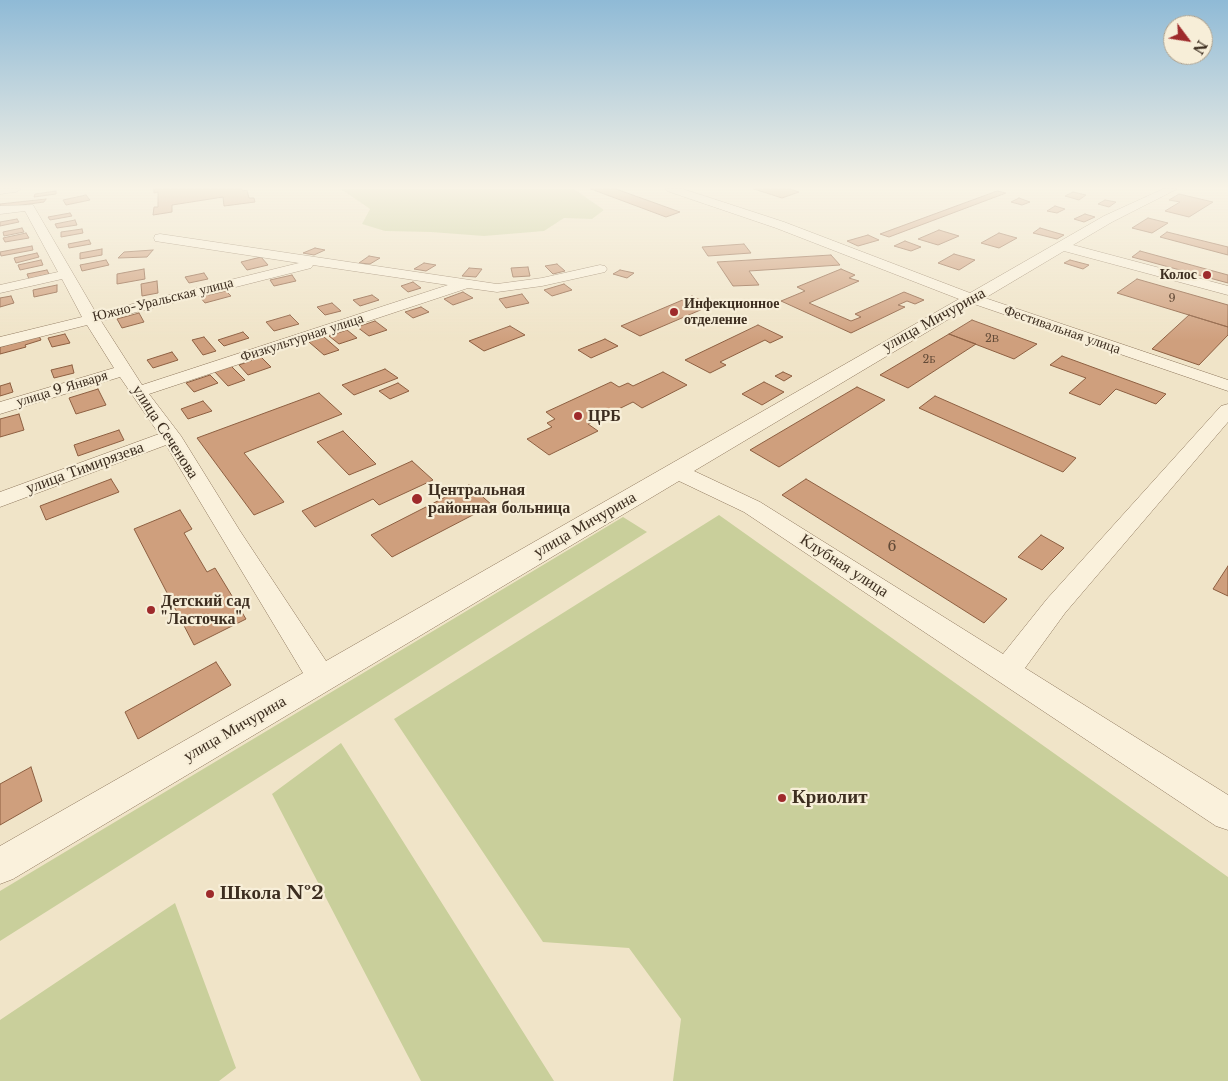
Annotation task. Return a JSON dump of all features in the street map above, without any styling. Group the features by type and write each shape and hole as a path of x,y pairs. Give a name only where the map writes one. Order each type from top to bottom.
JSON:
{"street":[{"name":"улица Сеченова","path":"47,239 91,318 138,392 171,436 322,679"},
{"name":"Физкультурная улица","path":"169,239 498,288 542,282 600,269"},
{"name":"Фестивальная улица","path":"818,239 973,299 1228,386"},
{"name":"улица Мичурина","path":"0,866 893,343 973,299 1062,246 1087,239"},
{"path":"1112,239 1117,260"},
{"path":"1062,246 1228,292"},
{"name":"Южно-Уральская улица","path":"0,342 300,266 326,264"},
{"path":"0,289 66,274"},
{"name":"Физкультурная улица","path":"138,392 465,284"},
{"name":"улица 9 Января","path":"0,408 124,370"},
{"path":"1007,671 1056,606 1228,410"},
{"name":"улица Тимирязева","path":"0,500 171,436"},
{"name":"Клубная улица","path":"676,471 752,507 1228,814"}],"green space":[{"name":"Криолит","path":"719,515 1228,877 1228,1081 673,1081 681,1019 629,948 543,942 394,719"},
{"path":"623,517 647,532 0,941 0,891"},
{"path":"341,743 554,1081 421,1081 272,794"},
{"path":"175,903 236,1068 219,1081 0,1081 0,1020"}],"building":[{"path":"4,239 20,239 5,242"},
{"path":"852,239 879,240 858,246 847,241"},
{"path":"919,239 951,239 938,245"},
{"path":"987,239 1014,239 999,248 981,243"},
{"path":"1169,239 1197,239 1228,247 1228,255"},
{"path":"89,240 91,244 69,248 68,244"},
{"path":"905,241 921,247 911,251 894,246"},
{"path":"744,244 751,253 708,256 702,247"},
{"path":"32,246 33,250 1,256 0,252"},
{"path":"315,248 325,250 314,255 303,253"},
{"path":"102,249 102,255 80,259 80,253"},
{"path":"153,250 147,257 118,258 124,252"},
{"path":"1140,251 1228,275 1228,283 1132,257"},
{"path":"37,253 39,257 16,263 14,258"},
{"path":"954,254 975,260 959,270 938,263"},
{"path":"831,255 840,265 749,271 759,285 733,286 717,262"},
{"path":"369,256 380,258 370,264 359,263"},
{"path":"261,257 268,265 247,270 241,262"},
{"path":"41,260 43,265 20,270 18,265"},
{"path":"106,260 109,265 82,271 80,265"},
{"path":"1070,260 1089,265 1083,269 1064,263"},
{"path":"424,263 436,265 426,271 414,269"},
{"path":"557,264 565,271 553,274 545,266"},
{"path":"528,267 530,276 513,277 511,268"},
{"path":"469,268 482,269 476,277 462,276"},
{"path":"144,269 145,279 117,284 117,274"},
{"path":"841,269 855,275 849,278 859,281 809,303 851,321 861,317 855,314 904,292 924,300 915,304 907,301 898,305 905,307 851,333 781,301 805,291 797,287"},
{"path":"47,270 49,274 29,279 27,274"},
{"path":"620,270 634,273 627,278 613,274"},
{"path":"204,273 208,279 189,283 185,277"},
{"path":"292,275 296,281 274,286 270,280"},
{"path":"1137,279 1228,305 1228,327 1117,293"},
{"path":"157,281 158,293 142,296 141,284"},
{"path":"413,282 421,288 408,292 401,286"},
{"path":"564,284 572,290 552,296 544,290"},
{"path":"57,285 57,292 34,297 33,290"},
{"path":"226,291 231,296 205,303 200,297"},
{"path":"463,292 473,298 453,305 444,299"},
{"path":"522,294 529,303 506,308 499,299"},
{"path":"372,295 379,300 360,306 353,300"},
{"path":"11,296 14,303 0,307 0,298"},
{"name":"Инфекционное отделение","path":"692,296 712,305 640,336 621,326"},
{"path":"332,303 341,311 325,315 317,307"},
{"path":"421,307 429,312 413,318 405,312"},
{"path":"139,313 144,322 122,328 117,319"},
{"path":"290,315 299,324 274,331 266,322"},
{"path":"1189,315 1228,327 1228,335 1199,365 1152,349"},
{"path":"972,320 1037,344 1014,359 949,334"},
{"path":"375,321 387,330 369,336 357,327"},
{"path":"758,325 783,337 770,343 765,340 720,362 726,365 710,373 685,360"},
{"path":"510,326 525,335 484,351 469,341"},
{"path":"347,330 357,338 339,344 329,336"},
{"path":"243,332 249,338 224,346 218,340"},
{"path":"65,334 70,343 52,347 48,338"},
{"path":"949,334 976,344 908,388 880,375"},
{"path":"39,336 41,340 25,345 26,347 0,354 0,347"},
{"path":"204,337 216,351 203,355 192,340"},
{"path":"324,337 339,350 324,355 309,342"},
{"path":"605,339 618,346 591,358 578,350"},
{"path":"172,352 178,360 153,368 147,360"},
{"path":"1062,356 1166,394 1156,404 1116,389 1100,405 1069,393 1086,378 1050,365"},
{"path":"261,357 271,367 248,375 239,365"},
{"path":"72,365 74,373 54,378 51,370"},
{"path":"231,366 245,380 228,386 214,371"},
{"path":"385,369 398,378 354,395 342,385"},
{"name":"ЦРБ","path":"663,372 687,385 642,408 633,402 588,424 598,431 549,455 527,439 552,427 547,423 555,419 546,412 611,382 619,387 628,383 633,386"},
{"path":"783,372 792,376 784,381 775,376"},
{"path":"210,375 218,383 194,392 186,383"},
{"path":"764,382 784,392 762,405 742,394"},
{"path":"10,383 13,392 0,396 0,386"},
{"path":"398,383 409,391 390,399 379,391"},
{"path":"857,387 885,400 779,467 750,450"},
{"path":"98,389 106,405 76,414 69,398"},
{"path":"319,393 342,414 244,453 284,502 254,515 197,438"},
{"path":"935,396 1076,458 1063,472 919,408"},
{"path":"203,401 212,411 188,419 181,409"},
{"path":"19,414 24,430 0,437 0,419"},
{"path":"119,430 124,440 78,456 74,445"},
{"path":"343,431 376,464 349,475 317,442"},
{"path":"412,461 433,480 379,505 373,499 315,527 302,511"},
{"path":"111,479 119,492 46,520 40,506"},
{"path":"806,479 1007,599 984,623 782,495"},
{"path":"469,485 492,505 392,557 371,535"},
{"path":"180,510 192,529 184,533 207,572 215,568 246,619 194,645 134,529"},
{"path":"1041,535 1064,548 1042,570 1018,557"},
{"path":"1228,566 1228,596 1213,589"},
{"path":"216,662 231,685 138,739 125,712"},
{"path":"31,767 42,801 0,825 0,784"}],"place":[{"name":"Колос","path":"1207,275"},
{"name":"Инфекционное отделение","path":"674,312"},
{"name":"ЦРБ","path":"578,416"},
{"name":"Центральная районная больница","path":"417,499"},
{"name":"Детский сад \"Ласточка\"","path":"151,610"},
{"name":"Криолит","path":"782,798"},
{"name":"Школа №2","path":"210,894"}]}
